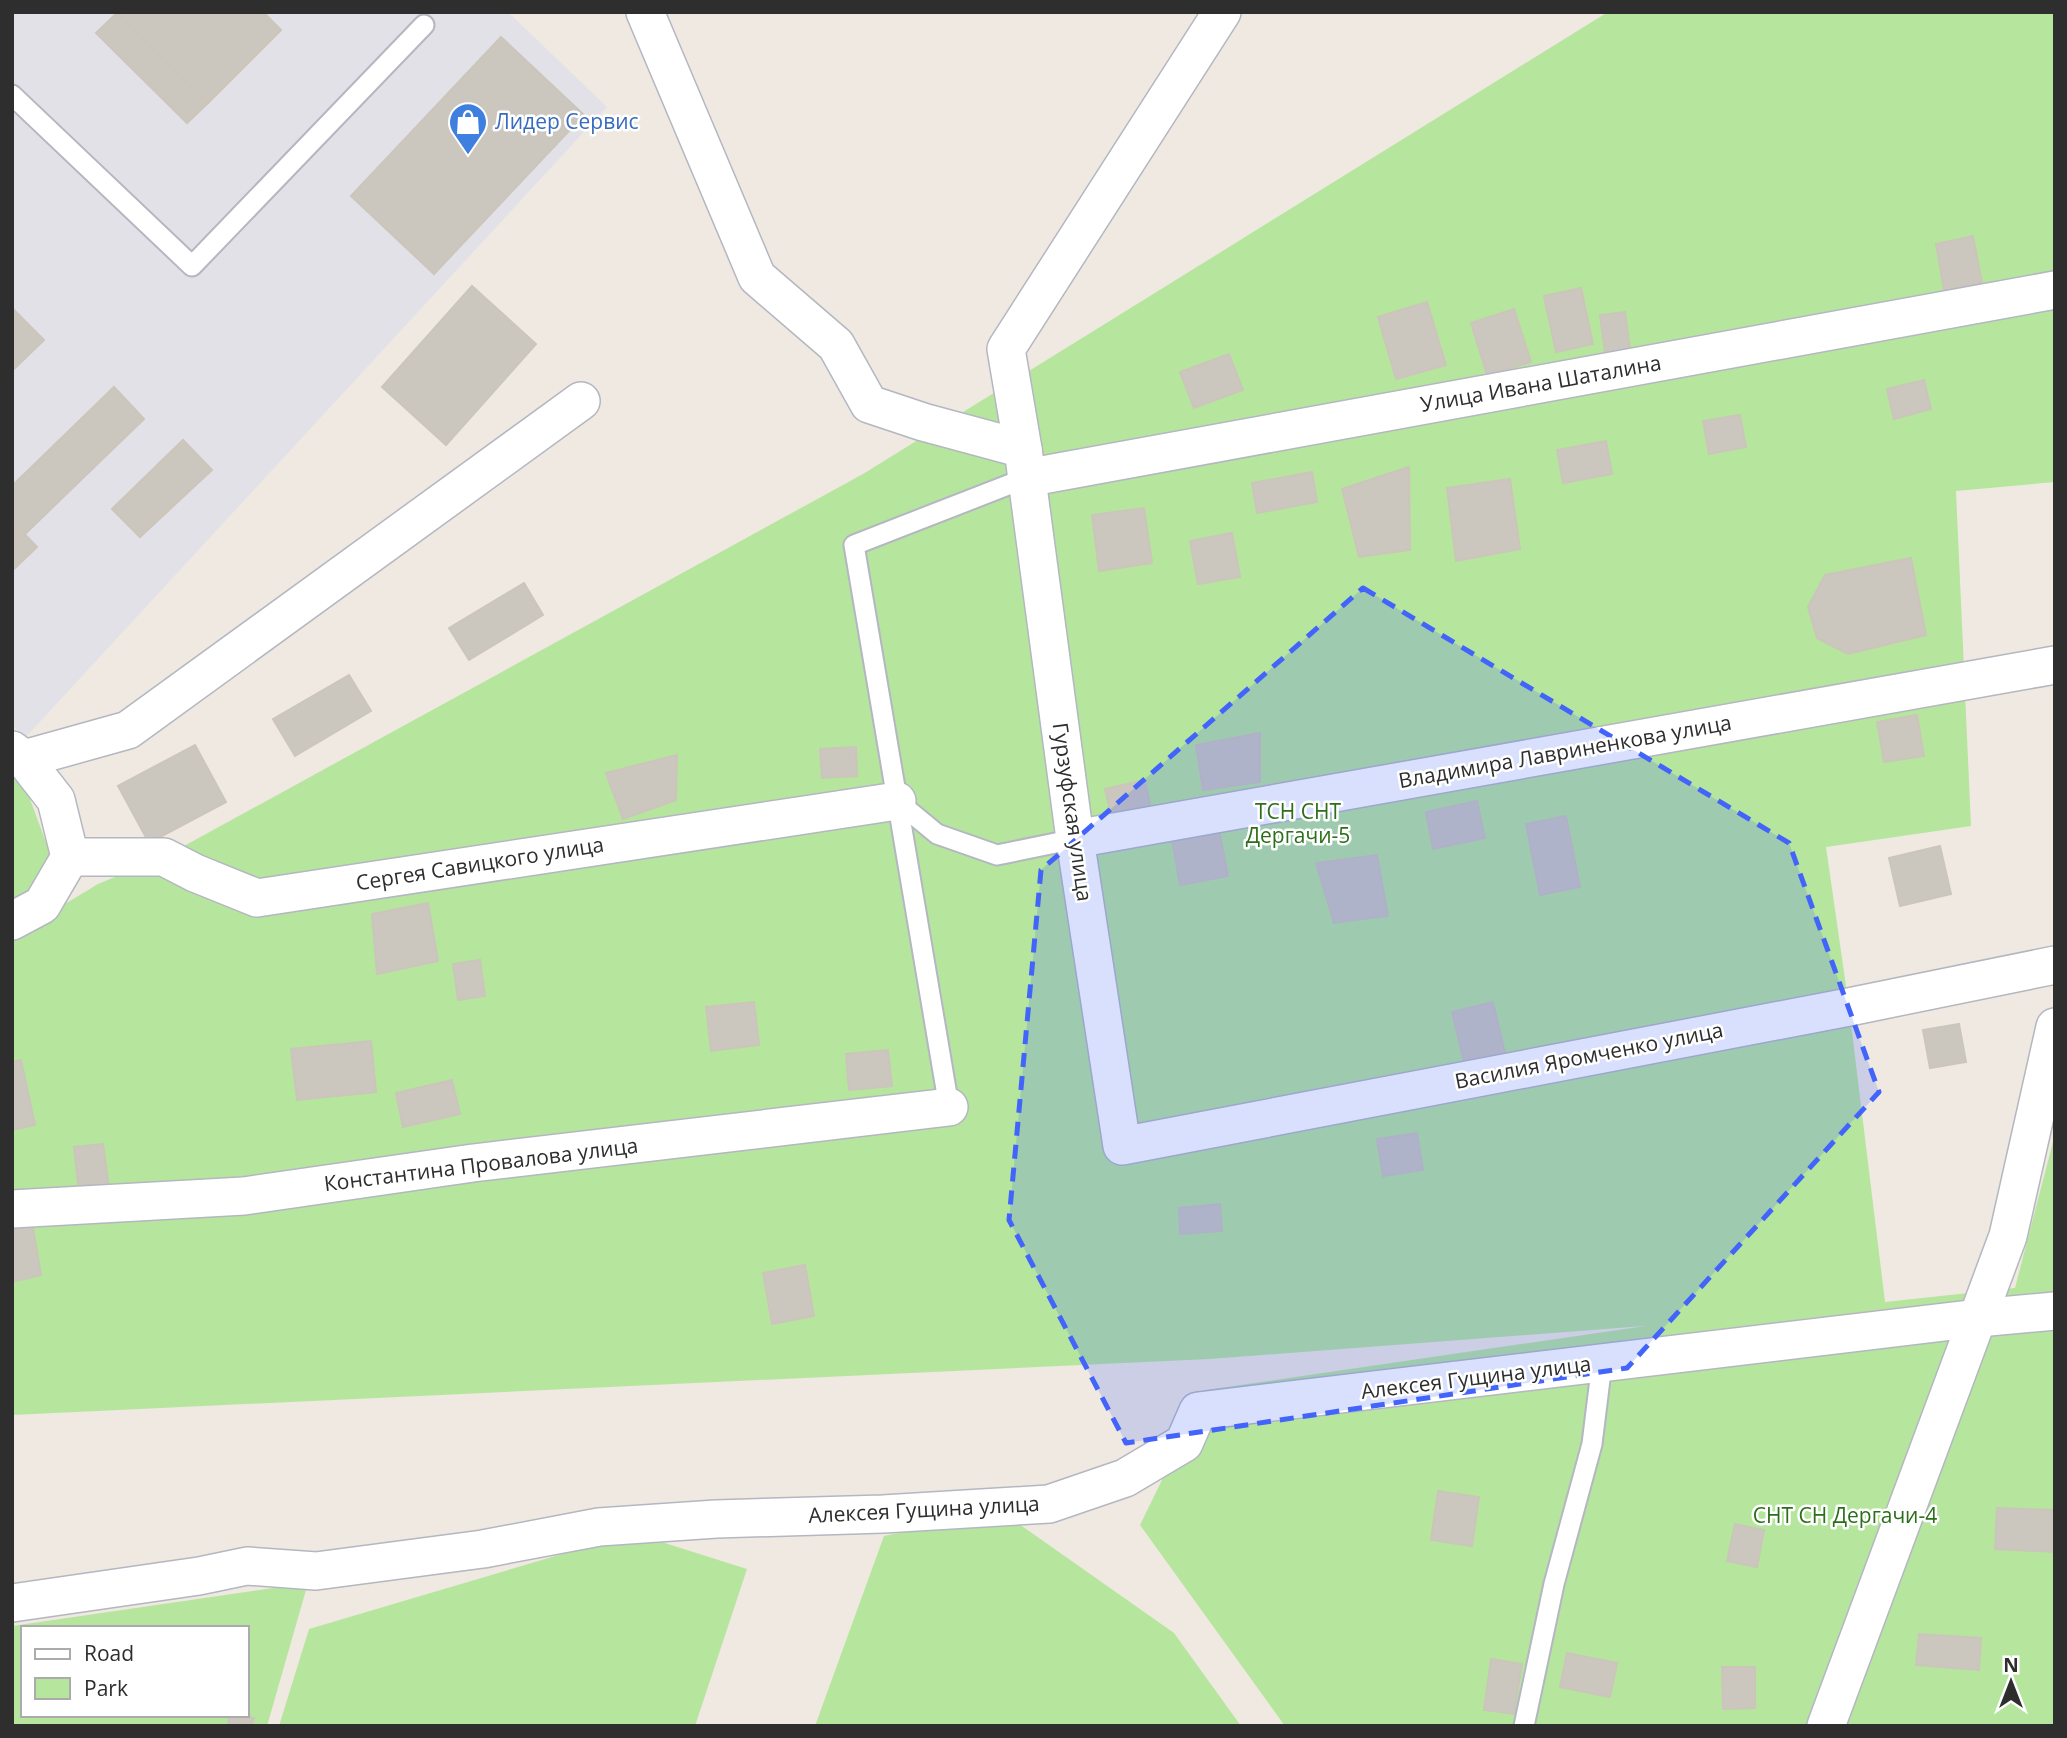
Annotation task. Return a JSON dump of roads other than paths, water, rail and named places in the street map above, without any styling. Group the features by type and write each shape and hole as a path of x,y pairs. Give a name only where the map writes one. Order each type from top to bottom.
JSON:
{"street":[{"path":"645,12 757,277 836,345 869,404 923,422 1025,464"},
{"name":"Гурзуфская улица","path":"1122,1146 1075,839 1025,464 1006,349 1222,12"},
{"name":"Улица Ивана Шаталина","path":"1025,464 2055,290"},
{"path":"12,922 42,905 70,857 56,800 18,754 128,730 581,401"},
{"name":"Владимира Лавриненкова улица","path":"1075,839 2055,665"},
{"name":"Сергея Савицкого улица","path":"70,857 164,857 195,873 257,898 897,802"},
{"name":"Василия Яромченко улица","path":"1122,1146 2055,965"},
{"path":"1826,1726 2008,1236 2055,1027"},
{"name":"Константина Провалова улица","path":"12,1209 244,1196 473,1163 949,1107"},
{"name":"Алексея Гущина улица","path":"12,1603 199,1576 247,1566 316,1571 483,1549 599,1527 1049,1504 1125,1478 1184,1443 1198,1411 2055,1311"}],"lane":[{"path":"12,95 191,266 424,26"},
{"path":"949,1107 854,545 1025,464"},
{"path":"897,802 937,834 997,855 1075,839"},
{"path":"1524,1726 1554,1584 1592,1444 1602,1363"}],"place":[{"name":"Лидер Сервис","path":"468,156"}],"park label":[{"name":"ТСН СНТ Дергачи-5","path":"1298,824"},
{"name":"СНТ СН Дергачи-4","path":"1845,1516"}]}
